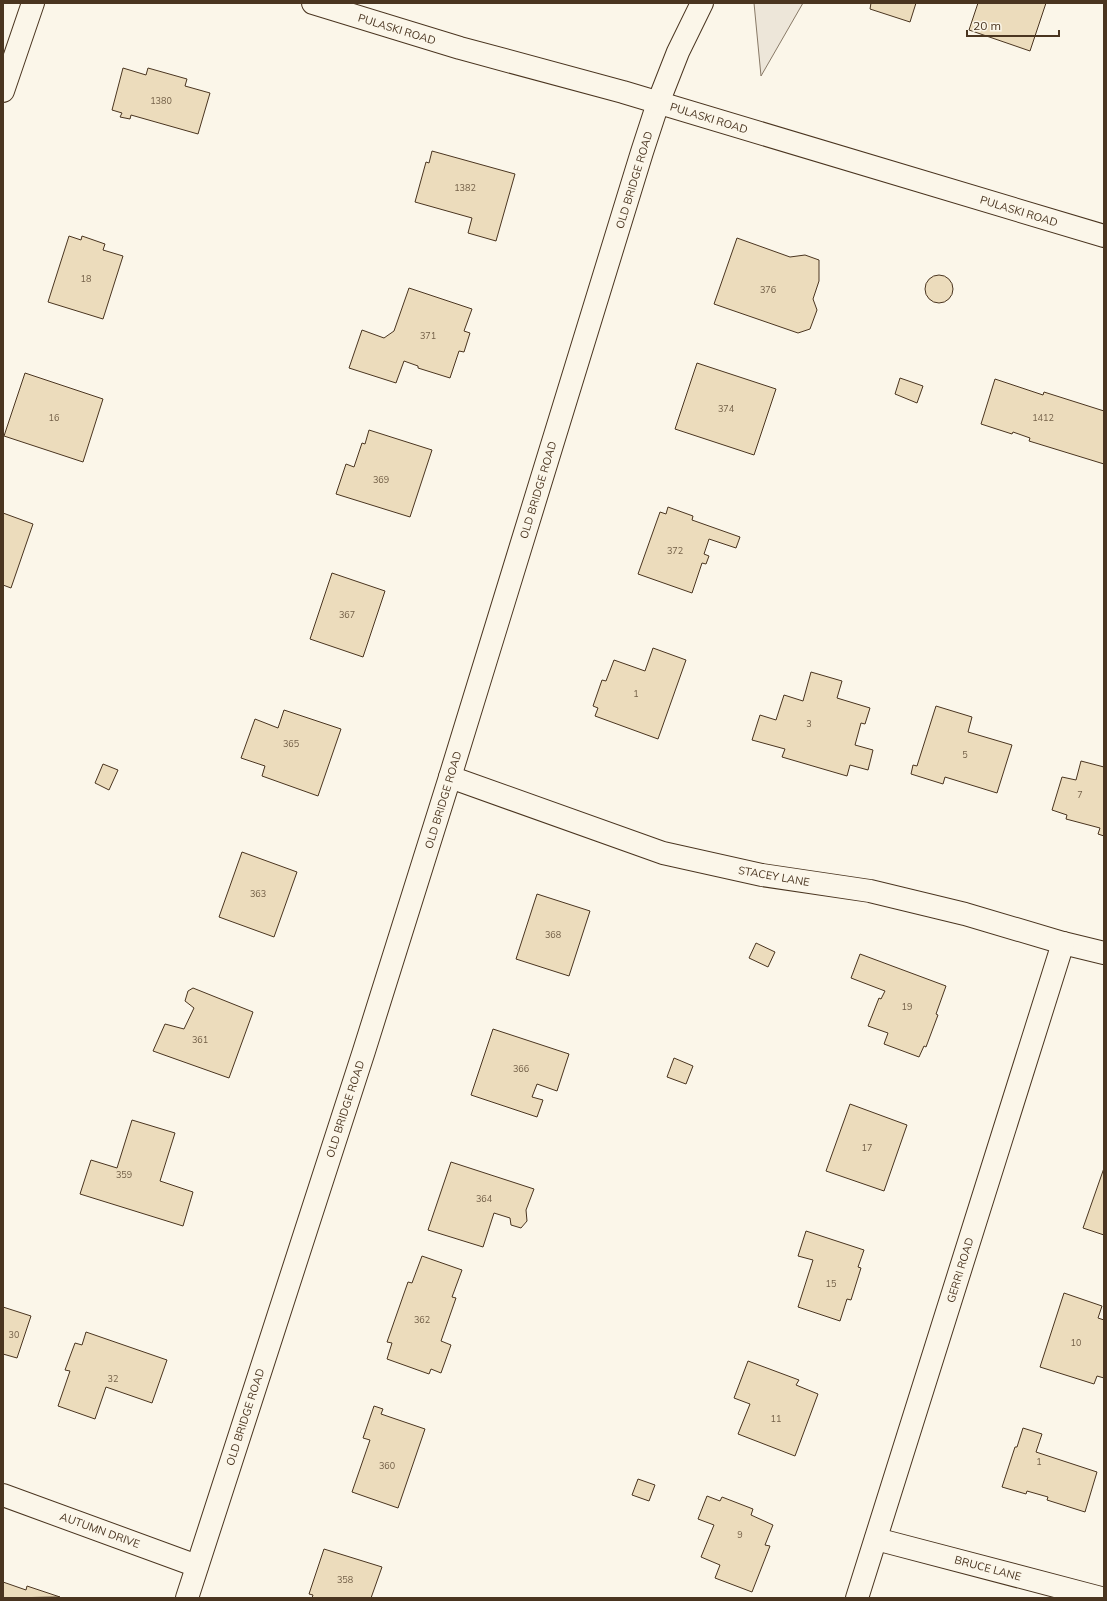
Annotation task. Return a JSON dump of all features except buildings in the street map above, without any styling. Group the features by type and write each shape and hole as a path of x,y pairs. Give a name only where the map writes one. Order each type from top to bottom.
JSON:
{"street":[{"path":"3,91 33,3"},
{"name":"PULASKI ROAD","path":"313,3 460,48 623,92 1104,236"},
{"name":"OLD BRIDGE ROAD","path":"187,1598 359,1066 450,777 642,152 658,103 678,52 702,3"},
{"name":"STACEY LANE","path":"450,777 663,853 762,875 870,891 965,914 1063,943 1104,953"},
{"name":"GERRI ROAD","path":"857,1598 1063,943"},
{"name":"AUTUMN DRIVE","path":"3,1494 197,1566"},
{"name":"BRUCE LANE","path":"876,1539 1101,1598"}],"shaded area":[{"path":"754,3 803,3 761,76"}]}
